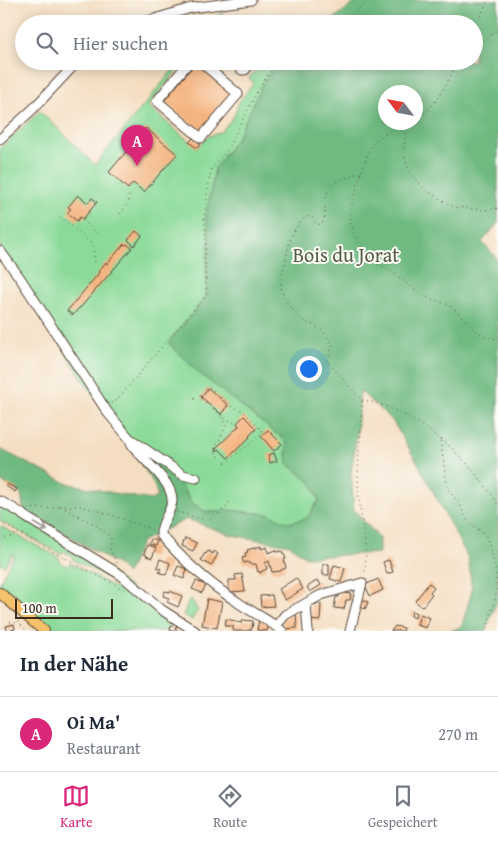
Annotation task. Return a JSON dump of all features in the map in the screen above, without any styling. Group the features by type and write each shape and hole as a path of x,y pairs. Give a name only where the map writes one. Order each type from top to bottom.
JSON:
{"main road":[{"path":"0,592 44,631"}],"street":[{"path":"168,15 191,8 251,0"},
{"path":"0,139 33,109 70,70"},
{"path":"183,70 157,101 201,138 238,94 210,70"},
{"path":"0,251 20,278 103,405 129,438 132,445 158,473 168,487 172,503 160,533 181,557 215,586 279,628 285,615 321,595 362,583"},
{"path":"129,438 183,476 196,478"},
{"path":"0,501 121,575 162,610 195,631"},
{"path":"350,631 362,583"},
{"path":"306,604 308,631"}],"path":[{"path":"352,15 367,0"},
{"path":"481,15 488,0"},
{"path":"483,40 498,30"},
{"path":"103,405 116,402 206,295 204,217 212,170 227,150 258,90 272,70"},
{"path":"423,114 433,105 454,70"},
{"path":"394,130 378,138 368,152 352,204 350,216 361,249 372,260 395,274 422,295 450,306 474,330 489,337 498,338"},
{"path":"407,130 404,152 410,173 425,190 454,207 487,210 498,208"},
{"path":"361,174 354,174 336,182 330,187 325,202 324,221 321,225 316,223 311,216 306,216 293,233 288,245 281,276 280,287 282,296 288,306 304,322 316,325 323,331 333,344 327,361 362,400 373,402 392,410 428,429 450,447 486,487 498,504"},
{"path":"120,214 130,198 129,194"},
{"path":"56,213 93,246 95,263"},
{"path":"82,220 101,236"},
{"path":"194,399 199,397 208,386 230,404 229,406 243,411 262,432 225,463"},
{"path":"199,397 238,427"},
{"path":"362,400 358,478 366,554 362,583"},
{"path":"221,415 229,406"},
{"path":"219,456 214,450 222,438 226,426 220,417 221,415"},
{"path":"440,440 448,490 459,503 467,520 486,536 491,550 496,572 496,595 486,631"},
{"path":"169,510 208,521 219,514 229,502"},
{"path":"53,504 97,526 108,534 111,539 111,551 121,568 121,575"},
{"path":"25,510 80,506 103,512 160,533"},
{"path":"0,523 131,593"},
{"path":"0,539 12,537 17,532"},
{"path":"17,619 18,623 27,631"},
{"path":"10,622 18,623"}],"green space":[{"name":"Bois du Jorat","path":"359,0 498,0 498,223 482,242 494,255 498,263 498,598 486,631 451,631 462,626 472,590 468,558 419,465 392,420 360,391 357,434 351,472 354,510 379,538 379,553 306,557 290,545 231,535 187,519 142,541 127,574 118,565 32,514 24,514 21,494 16,489 0,481 0,449 66,483 151,500 158,496 153,482 125,439 173,472 191,502 204,511 228,510 268,514 289,523 307,518 319,500 311,482 288,464 286,441 198,372 169,344 207,296 206,266 210,237 206,217 215,168 237,138 263,83 273,70 483,70 483,15 338,15"},
{"path":"173,70 178,70 148,106 197,148 207,137 221,132 234,116 239,102 254,83 249,79 256,70 273,70 263,83 237,138 215,168 206,217 210,237 206,266 207,296 173,337 199,373 286,441 288,464 311,482 319,500 307,519 289,523 267,514 228,510 204,511 191,502 187,495 116,431 29,295 0,256 0,148 40,111 95,165"},
{"path":"0,506 90,558 139,595 72,559 73,556 63,551 61,554 0,521"},
{"path":"0,526 60,558 59,561 68,566 70,563 150,607 173,622 165,631 52,631 0,586 0,582 14,555 11,555 5,566 0,563"},
{"path":"190,598 198,611 192,620 183,615"}],"building":[{"path":"190,70 208,70 234,92 200,132 164,101"},
{"path":"146,128 177,154 144,192 133,183 128,189 109,172"},
{"path":"193,138 201,144 197,148 189,142"},
{"path":"78,195 88,203 92,198 97,202 83,219 80,217 77,221 67,213 71,209 68,207"},
{"path":"136,231 142,236 134,246 128,240"},
{"path":"124,244 132,248 73,315 67,311 106,262 107,264"},
{"path":"208,388 228,405 221,414 201,397"},
{"path":"244,416 256,429 228,458 219,449 217,451 215,449 239,426 237,423"},
{"path":"268,430 282,444 274,451 261,436"},
{"path":"274,453 277,461 270,463 268,455"},
{"path":"7,484 17,489 15,492 6,486"},
{"path":"185,538 197,543 193,551 182,546"},
{"path":"151,539 158,541 156,546 149,544"},
{"path":"147,545 156,548 152,558 144,554"},
{"path":"261,546 261,549 267,547 268,553 276,550 277,552 282,551 286,559 284,559 286,568 281,571 272,572 269,561 265,563 267,569 260,573 256,564 244,563 242,558 246,557 245,553 248,552 247,550"},
{"path":"208,551 213,554 214,551 218,554 211,566 201,560"},
{"path":"160,559 170,563 166,575 159,572 161,569 157,567"},
{"path":"389,560 393,572 387,574 383,562"},
{"path":"323,564 329,564 329,575 323,575"},
{"path":"334,565 345,568 341,582 330,579"},
{"path":"178,566 187,569 184,579 174,575"},
{"path":"242,574 245,591 229,592 229,580 236,580 235,575"},
{"path":"296,578 303,589 285,600 279,589"},
{"path":"378,579 383,590 370,596 365,585"},
{"path":"318,580 321,585 310,592 307,587"},
{"path":"196,581 206,585 202,593 192,589"},
{"path":"429,583 434,587 430,592 432,594 422,607 415,601"},
{"path":"165,591 182,596 178,607 167,602 169,598 163,596"},
{"path":"339,592 351,594 350,600 346,600 344,609 334,608"},
{"path":"272,595 274,606 261,607 260,596"},
{"path":"207,599 222,602 217,628 202,625"},
{"path":"361,599 368,602 365,609 358,606"},
{"path":"311,604 321,604 320,621 310,620"},
{"path":"412,611 416,613 415,618 411,616"},
{"path":"296,614 297,628 284,629 283,620 286,615"},
{"path":"420,614 430,618 426,628 417,625"},
{"path":"226,619 242,623 243,620 253,621 252,629 250,631 234,631 233,626 225,626"},
{"path":"259,620 269,624 267,631 257,630"},
{"path":"14,624 15,629 7,631 6,626"},
{"path":"174,624 177,626 175,629 179,631 170,631"},
{"path":"395,626 404,628 403,631 391,631"}],"place":[{"name":"Oi Ma'","path":"137,166"}]}
